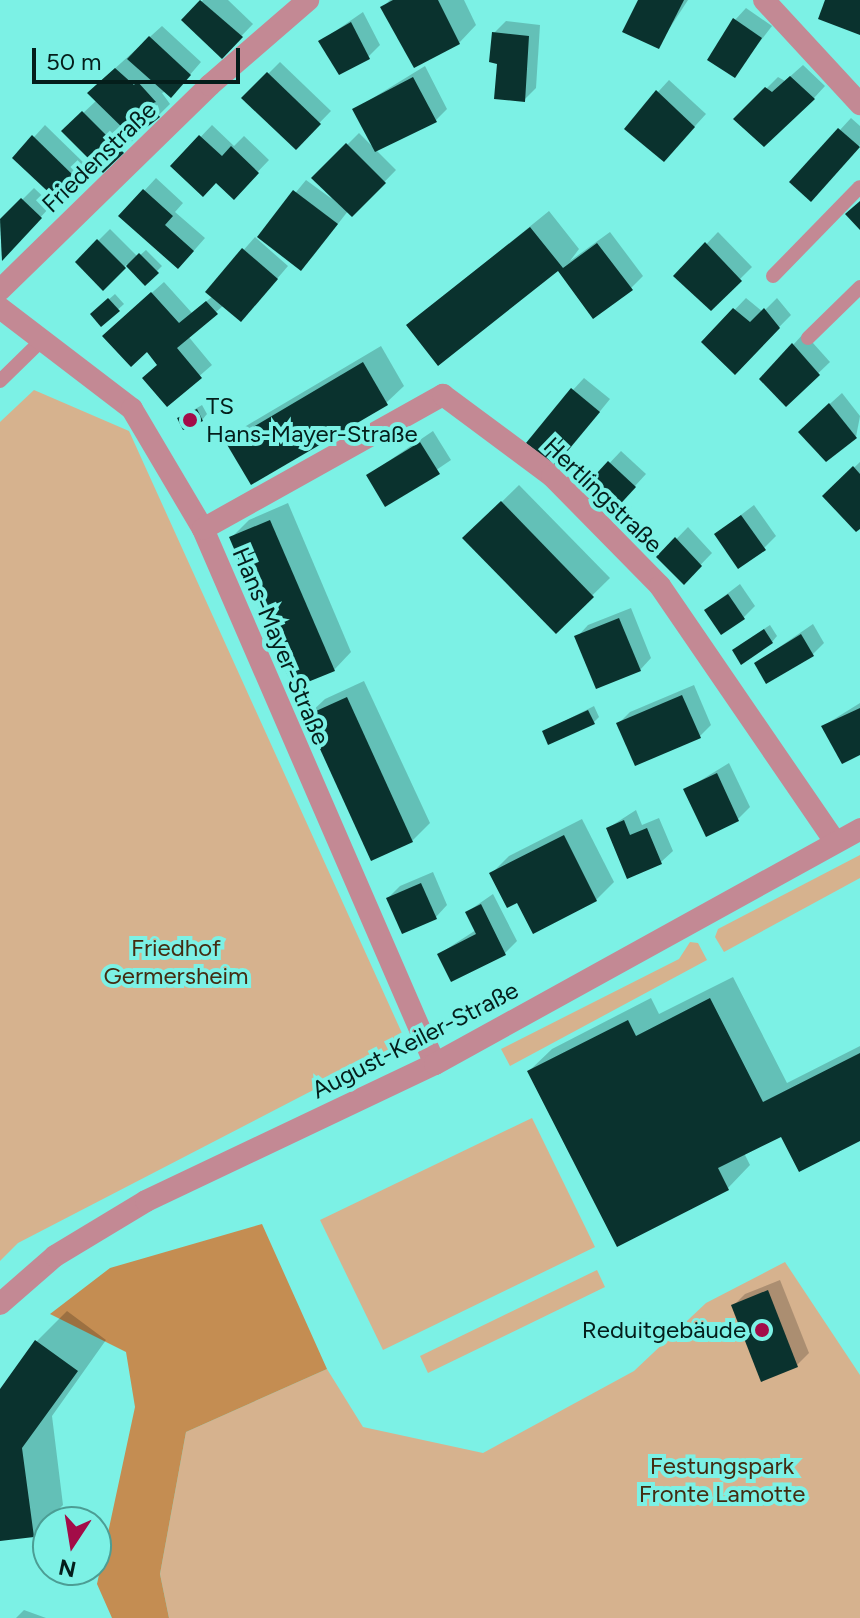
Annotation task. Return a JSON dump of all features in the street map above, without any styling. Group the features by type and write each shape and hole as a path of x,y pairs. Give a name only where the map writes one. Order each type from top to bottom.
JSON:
{"street":[{"name":"Friedenstraße","path":"0,290 210,85 308,0"},
{"path":"764,0 860,104"},
{"name":"Hans-Mayer-Straße","path":"0,308 132,409 203,529 435,1064"},
{"name":"Hertlingstraße","path":"203,529 443,395 552,476 660,586 835,842"},
{"name":"August-Keiler-Straße","path":"0,1304 55,1256 146,1201 435,1064 860,829"}],"lane":[{"path":"773,276 860,187"},
{"path":"808,338 860,287"},
{"path":"0,381 42,340"}],"green space":[{"name":"Friedhof Germersheim","path":"34,390 129,431 406,1042 18,1243 0,1261 0,422"},
{"path":"860,855 860,878 724,952 715,937 718,929"},
{"path":"690,942 698,943 707,960 510,1066 501,1049 679,959"},
{"path":"532,1118 595,1247 383,1350 320,1220"},
{"name":"Festungspark Fronte Lamotte","path":"785,1262 860,1375 860,1618 169,1618 160,1574 186,1432 327,1369 363,1427 483,1453 634,1371 706,1303"},
{"path":"597,1270 605,1287 428,1373 420,1356"}],"shaded area":[{"path":"262,1224 327,1369 186,1432 160,1574 169,1618 112,1618 98,1586 112,1586 112,1514 135,1407 126,1352 50,1314 110,1268"}],"building":[{"path":"200,0 243,37 222,59 181,20"},
{"path":"393,0 438,0 460,44 414,68 380,7"},
{"path":"638,0 684,0 659,49 622,32"},
{"path":"825,0 860,0 860,35 818,19"},
{"path":"733,18 762,38 735,78 707,60"},
{"path":"351,22 370,59 339,75 318,41"},
{"path":"492,32 529,36 525,102 494,99 497,64 489,62"},
{"path":"149,36 191,75 171,98 127,59"},
{"path":"115,68 134,85 137,81 156,102 150,104 160,117 133,138 87,93"},
{"path":"267,72 321,124 296,150 241,98"},
{"path":"790,76 815,99 764,147 733,119 765,87 772,92"},
{"path":"413,77 437,122 375,152 352,109"},
{"path":"656,90 695,127 664,162 624,129"},
{"path":"82,111 124,153 103,173 61,131"},
{"path":"838,128 860,147 811,202 789,182"},
{"path":"32,135 78,180 58,201 12,158"},
{"path":"199,135 222,156 231,146 259,173 234,200 216,183 203,197 170,166"},
{"path":"346,143 386,183 352,217 311,178"},
{"path":"143,189 173,216 165,225 194,251 178,269 118,216"},
{"path":"293,190 338,224 301,271 257,237"},
{"path":"21,198 42,218 2,261 0,219"},
{"path":"860,201 860,230 845,214"},
{"path":"530,227 563,268 597,243 633,290 593,319 558,271 438,366 406,325"},
{"path":"97,239 126,268 103,291 75,262"},
{"path":"705,242 742,281 711,311 673,276"},
{"path":"242,248 278,279 241,322 205,292"},
{"path":"139,253 159,273 145,286 126,266"},
{"path":"151,292 179,323 206,301 218,314 177,348 202,378 167,407 142,378 157,365 147,352 131,367 102,336"},
{"path":"108,298 120,311 101,327 90,314"},
{"path":"733,308 750,322 764,308 780,328 735,375 701,342"},
{"path":"792,343 820,375 786,407 759,379"},
{"path":"363,362 388,405 251,485 226,443"},
{"path":"571,388 600,412 555,466 526,443"},
{"path":"829,403 857,438 826,462 798,432"},
{"name":"TS Hans-Mayer-Straße","path":"197,409 203,421 183,430 177,418"},
{"path":"420,442 440,474 385,507 366,475"},
{"path":"608,461 636,487 613,512 585,486"},
{"path":"853,466 860,474 860,529 856,532 822,496"},
{"path":"501,501 594,597 556,634 462,538"},
{"path":"741,515 766,550 738,569 714,534"},
{"path":"270,520 335,671 293,688 229,537"},
{"path":"675,537 702,566 684,585 656,557"},
{"path":"728,594 745,619 721,635 704,610"},
{"path":"619,618 641,671 596,689 574,636"},
{"path":"764,629 773,643 741,665 732,650"},
{"path":"801,634 814,656 766,684 754,663"},
{"path":"682,695 701,738 635,766 616,723"},
{"path":"347,697 413,842 371,861 305,716"},
{"path":"860,708 860,755 842,764 821,726"},
{"path":"588,710 595,724 548,745 542,731"},
{"path":"717,773 739,821 706,837 683,789"},
{"path":"624,820 630,835 647,828 662,864 627,879 606,828"},
{"path":"564,835 597,901 533,934 517,903 507,908 489,873"},
{"path":"421,883 437,919 402,934 386,898"},
{"path":"481,904 506,955 451,982 437,954 476,934 465,912"},
{"path":"710,998 763,1102 860,1053 860,1141 799,1172 781,1137 718,1168 729,1190 617,1247 527,1071 628,1020 636,1036"},
{"name":"Reduitgebäude","path":"768,1290 798,1367 761,1382 731,1305"},
{"path":"35,1340 78,1371 22,1448 32,1537 0,1541 0,1389"}],"place":[{"name":"TS Hans-Mayer-Straße","path":"190,420"},
{"name":"Reduitgebäude","path":"762,1330"}]}
